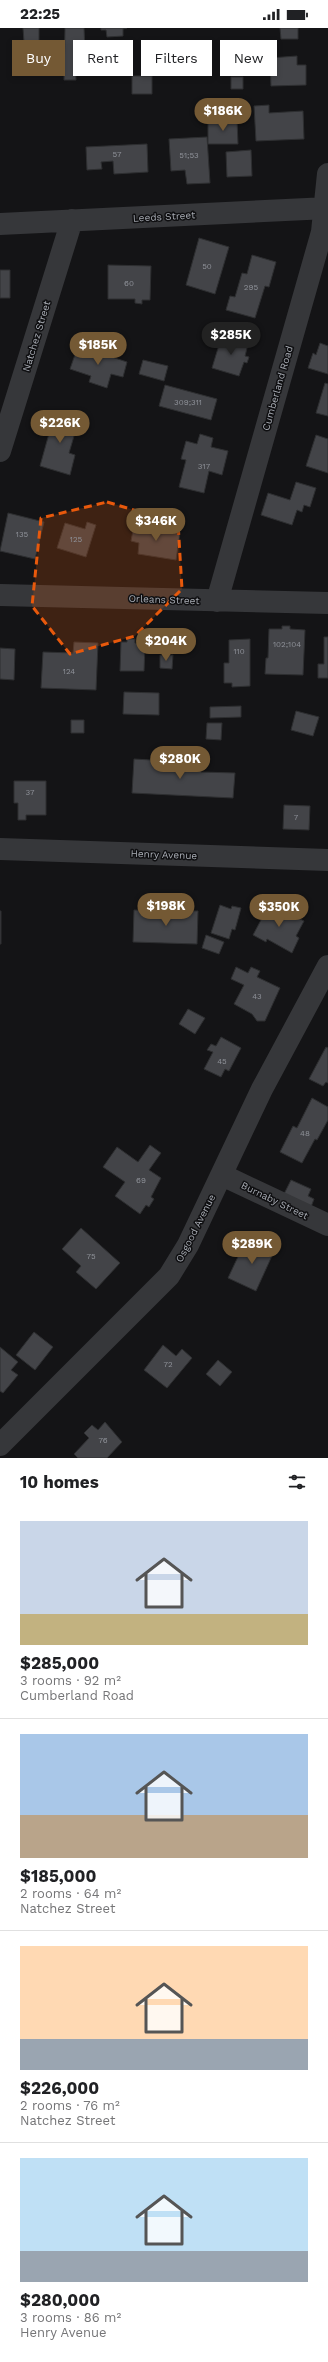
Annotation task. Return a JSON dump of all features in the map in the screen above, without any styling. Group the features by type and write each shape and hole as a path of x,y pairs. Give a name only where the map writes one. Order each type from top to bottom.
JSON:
{"street":[{"name":"Cumberland Road","path":"217,601 322,232 326,208 328,174"},
{"name":"Leeds Street","path":"0,224 326,208"},
{"name":"Natchez Street","path":"0,451 72,220"},
{"name":"Orleans Street","path":"0,595 328,603"},
{"name":"Henry Avenue","path":"0,849 328,860"},
{"name":"Osgood Avenue","path":"0,1445 169,1276 188,1245 262,1089 328,966"},
{"name":"Burnaby Street","path":"222,1175 328,1225"}],"highlighted area":[{"path":"107,502 178,523 182,589 135,636 70,654 32,606 41,518"}],"building":[{"path":"23,28 39,28 39,40 24,40"},
{"path":"65,28 84,28 84,40 73,40 73,76 76,76 76,80 64,80"},
{"path":"101,28 127,28 123,29 123,36 107,37 106,30 101,30"},
{"path":"280,28 298,28 298,39 281,39"},
{"path":"297,56 297,65 306,65 306,85 271,86 271,76 277,76 277,57"},
{"path":"132,76 152,76 152,94 132,94"},
{"path":"231,77 243,77 243,89 231,89"},
{"path":"269,105 269,113 303,111 304,139 256,141 254,106"},
{"path":"237,120 238,144 208,144 208,121"},
{"path":"207,137 210,183 187,184 185,170 171,171 169,139"},
{"path":"147,144 148,172 114,174 113,161 101,162 102,169 87,170 86,147"},
{"path":"251,150 252,176 227,177 226,152"},
{"path":"199,238 229,247 215,294 186,285"},
{"path":"252,255 276,262 269,287 265,286 255,318 226,310 230,296 235,297 242,273 247,274"},
{"path":"108,265 151,266 150,300 142,300 142,304 135,303 135,299 108,299"},
{"path":"0,270 10,270 10,298 0,298"},
{"path":"222,335 248,344 245,356 249,357 247,363 244,362 239,376 212,368"},
{"path":"320,343 328,346 328,374 308,368 313,353 316,355"},
{"path":"78,346 127,362 123,377 111,374 107,388 89,382 91,376 70,369"},
{"path":"143,360 168,366 164,381 139,374"},
{"path":"325,383 328,384 328,416 316,413"},
{"path":"165,385 217,399 211,420 159,406"},
{"path":"55,412 79,419 69,453 75,455 70,475 40,466"},
{"path":"200,434 213,438 211,447 228,451 222,475 209,471 204,493 179,487 186,460 181,459 186,441 197,444"},
{"path":"316,435 328,439 328,473 306,466"},
{"path":"296,482 316,488 310,507 304,505 302,512 297,510 292,525 261,515 268,493 290,500"},
{"path":"8,513 44,522 35,559 0,551"},
{"path":"87,522 96,525 86,557 57,548 65,523 85,529"},
{"path":"134,525 180,532 176,560 138,554 139,543 131,541"},
{"path":"282,626 290,626 290,629 305,630 303,675 265,674 266,658 268,658 269,629 282,629"},
{"path":"324,637 328,637 328,678 318,678 318,664 324,664"},
{"path":"127,639 135,639 135,643 145,644 144,671 120,671 121,642 127,642"},
{"path":"250,639 250,686 232,687 232,683 224,683 224,663 229,663 229,640"},
{"path":"74,642 98,643 96,690 41,688 43,652 73,653"},
{"path":"0,648 15,649 14,680 0,679"},
{"path":"160,655 173,655 172,669 160,668"},
{"path":"124,692 159,693 159,715 123,714"},
{"path":"241,706 241,717 210,718 210,707"},
{"path":"296,711 319,717 313,736 291,730"},
{"path":"71,720 84,720 84,733 71,733"},
{"path":"207,723 222,723 221,740 206,739"},
{"path":"134,759 202,763 201,772 235,773 233,798 132,793"},
{"path":"14,781 46,781 46,815 26,815 26,820 18,820 18,803 14,803"},
{"path":"284,805 310,806 309,830 283,829"},
{"path":"270,903 304,921 296,936 299,938 292,953 267,939 266,942 253,935"},
{"path":"220,905 231,909 232,906 241,908 235,930 232,929 229,939 211,933"},
{"path":"134,910 198,911 197,944 133,942"},
{"path":"0,911 1,944 0,944"},
{"path":"206,935 224,942 219,954 202,948"},
{"path":"236,967 248,973 251,967 260,971 257,977 280,988 265,1021 257,1021 252,1014 234,1004 244,985 231,979"},
{"path":"188,1009 205,1018 195,1034 179,1024"},
{"path":"221,1037 241,1048 229,1071 225,1069 221,1077 204,1069 213,1052 207,1050 211,1044 216,1046"},
{"path":"326,1047 328,1048 328,1083 326,1082 323,1086 309,1079"},
{"path":"312,1098 328,1107 328,1120 317,1140 315,1139 302,1163 280,1152 293,1126 297,1128"},
{"path":"150,1145 161,1153 149,1170 161,1178 151,1197 154,1199 149,1207 146,1205 140,1214 115,1196 125,1182 103,1167 117,1147 138,1162"},
{"path":"291,1180 311,1189 308,1196 314,1199 311,1207 284,1194"},
{"path":"81,1228 120,1263 96,1289 76,1272 81,1266 62,1249"},
{"path":"261,1240 276,1247 256,1291 228,1278 243,1246 256,1252"},
{"path":"34,1332 53,1347 35,1370 16,1355"},
{"path":"163,1345 176,1356 182,1349 192,1358 167,1388 144,1370"},
{"path":"0,1347 18,1362 11,1370 18,1375 3,1393 0,1391"},
{"path":"218,1360 232,1372 220,1386 206,1374"},
{"path":"105,1422 122,1442 107,1458 78,1458 74,1454 89,1438 84,1433 92,1425 98,1430"}]}
